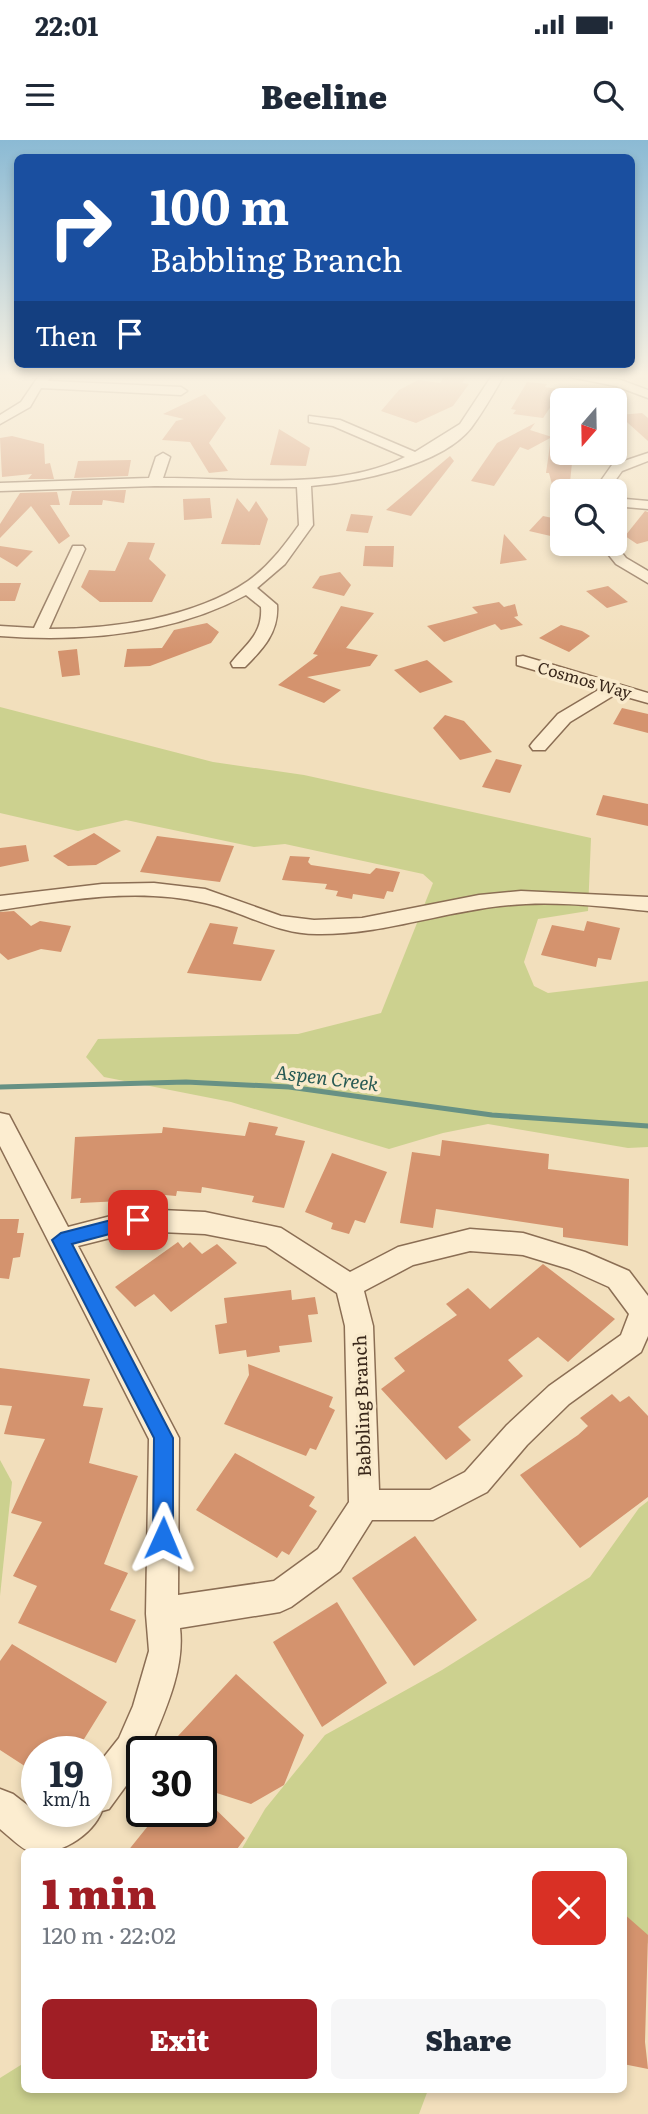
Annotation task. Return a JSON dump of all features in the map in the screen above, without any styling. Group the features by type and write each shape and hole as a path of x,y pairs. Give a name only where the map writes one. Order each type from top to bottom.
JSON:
{"street":[{"path":"155,482 159,469"},
{"path":"0,487 155,482 304,483 358,478 383,469"},
{"path":"0,631 82,633 142,624 226,598 247,588 268,573 306,525 304,483"},
{"path":"627,503 648,505"},
{"path":"39,634 78,549"},
{"path":"617,556 648,578"},
{"path":"239,663 265,636 271,618 269,605 247,588"},
{"name":"Cosmos Way","path":"523,661 648,698"},
{"path":"539,746 564,718 614,688"},
{"path":"0,903 107,888 160,890 207,897 290,925 374,925 481,902 552,896 648,904"},
{"path":"0,1122 164,1438 162,1614 166,1651 149,1708 131,1750 112,1775"},
{"path":"61,1240 138,1220 205,1223 272,1236 349,1286 407,1255 470,1240 523,1244 576,1260 619,1279 646,1310 631,1343 559,1395 517,1435 476,1482 433,1505 364,1505 329,1560 280,1597 162,1614"},
{"name":"Babbling Branch","path":"349,1286 359,1326 364,1505"},
{"path":"0,1807 21,1823"},
{"path":"27,1827 44,1840 62,1827"}],"green space":[{"path":"0,707 213,762 304,775 591,838 588,911 538,919 524,962 534,986 548,993 648,981 648,1147 628,1148 488,1124 443,1133 389,1149 231,1102 104,1077 86,1057 98,1039 298,1034 381,1013 433,883 423,874 285,844 254,847 126,820 78,831 0,813"},
{"path":"0,1460 12,1482 0,1596"},
{"path":"648,1501 648,1943 627,1952 627,1848 242,1848 265,1809 325,1735 442,1670 590,1577 639,1508"},
{"path":"21,2065 21,2093 427,2093 419,2114 0,2114 0,2078"}],"building":[{"path":"2,469 52,469 54,479 28,479 32,474 2,477"},
{"path":"76,469 129,469 128,476 74,478"},
{"path":"207,469 228,471 209,473"},
{"path":"434,469 448,469 411,516 386,510"},
{"path":"479,469 505,469 494,486 471,481"},
{"path":"547,469 571,469 570,479 551,479 549,473 546,473"},
{"path":"126,490 124,503 103,500 102,505 69,505 72,491"},
{"path":"57,492 60,505 50,505 70,536 59,544 31,506 0,538 0,524 20,493"},
{"path":"210,498 212,518 184,520 183,499"},
{"path":"237,498 249,512 256,501 268,519 260,545 221,544"},
{"path":"645,511 648,512 648,541 637,544 627,537 627,534"},
{"path":"351,514 373,516 368,533 346,531"},
{"path":"543,516 550,517 550,536 529,531"},
{"path":"504,534 527,560 500,564"},
{"path":"128,542 155,543 149,559 166,575 152,602 100,602 81,587 89,570 115,571"},
{"path":"0,546 33,551 17,567 0,557"},
{"path":"365,546 394,546 393,567 363,566"},
{"path":"340,572 351,585 344,596 312,588 320,576"},
{"path":"0,583 21,583 15,601 0,601"},
{"path":"608,586 628,602 607,608 586,591"},
{"path":"499,602 504,607 515,604 518,616 514,617 523,625 501,630 495,624 444,642 427,626 478,613 472,607"},
{"path":"341,606 374,613 346,648 378,655 370,666 307,677 341,690 324,703 278,685 318,655 313,654"},
{"path":"207,623 219,632 211,643 150,666 124,667 127,649 162,648 174,630"},
{"path":"561,625 590,636 569,652 539,638"},
{"path":"77,649 80,675 62,677 58,651"},
{"path":"427,660 453,682 420,693 394,670"},
{"path":"622,708 648,714 648,733 613,724"},
{"path":"445,715 464,721 492,752 460,760 433,728"},
{"path":"496,759 522,765 510,793 482,787"},
{"path":"603,795 648,804 648,826 596,815"},
{"path":"94,833 121,851 96,865 68,866 53,856"},
{"path":"157,836 234,846 220,882 140,872"},
{"path":"26,845 29,861 0,867 0,848"},
{"path":"290,856 310,857 308,862 311,865 370,874 376,868 400,872 393,892 387,891 384,899 353,894 352,899 336,896 338,891 325,889 327,884 282,880"},
{"path":"14,911 31,926 40,921 71,926 61,952 41,949 8,960 0,953 0,912"},
{"path":"587,921 620,928 611,960 598,958 596,967 541,955 552,925 584,931"},
{"path":"210,923 238,927 233,944 275,950 261,981 187,973"},
{"path":"249,1122 278,1127 275,1135 305,1141 284,1208 252,1202 254,1196 202,1187 201,1193 177,1191 176,1196 131,1192 131,1195 122,1195 122,1201 80,1203 81,1198 71,1199 75,1137 162,1133 163,1127 245,1136"},
{"path":"442,1140 549,1154 548,1169 629,1179 628,1246 563,1237 563,1228 436,1209 433,1228 400,1223 412,1152 440,1156"},
{"path":"332,1153 387,1172 365,1223 355,1220 349,1234 331,1229 333,1223 305,1212"},
{"path":"0,1219 19,1219 17,1233 24,1233 20,1257 13,1258 9,1279 0,1278"},
{"path":"178,1242 183,1248 190,1242 202,1254 217,1244 237,1263 171,1312 154,1294 135,1307 115,1287"},
{"path":"543,1264 615,1319 568,1362 538,1337 508,1360 523,1376 458,1427 471,1440 446,1460 381,1389 405,1371 394,1358 457,1315 446,1304 468,1288 490,1309"},
{"path":"291,1290 292,1300 315,1297 318,1314 308,1315 312,1342 279,1346 280,1352 247,1357 246,1350 219,1354 215,1325 227,1323 224,1298"},
{"path":"248,1364 333,1397 329,1407 335,1410 316,1450 310,1448 306,1456 224,1424 249,1375"},
{"path":"0,1368 90,1379 83,1406 103,1408 89,1463 138,1476 104,1564 128,1573 110,1610 136,1620 116,1663 18,1623 37,1586 13,1576 42,1522 11,1513 45,1439 4,1434 12,1406 0,1405"},
{"path":"612,1394 620,1402 629,1396 648,1416 648,1497 580,1548 520,1475 578,1435 588,1426 580,1418"},
{"path":"235,1453 315,1497 309,1506 317,1511 289,1555 282,1551 277,1558 196,1510"},
{"path":"415,1536 477,1620 414,1666 352,1578"},
{"path":"337,1602 387,1683 322,1727 273,1642"},
{"path":"12,1644 107,1702 86,1736 21,1736 21,1764 0,1750 0,1661"},
{"path":"236,1674 304,1735 284,1785 251,1804 217,1793 217,1736 178,1736"},
{"path":"217,1811 245,1838 238,1848 130,1848 147,1827 217,1827"},
{"path":"627,1917 648,1935 645,2042 648,2069 627,2065"}],"waterway":[{"name":"Aspen Creek","path":"0,1087 186,1082 289,1087 492,1115 648,1126"}],"route":[{"path":"138,1220 61,1240 164,1438 163,1538"}]}
